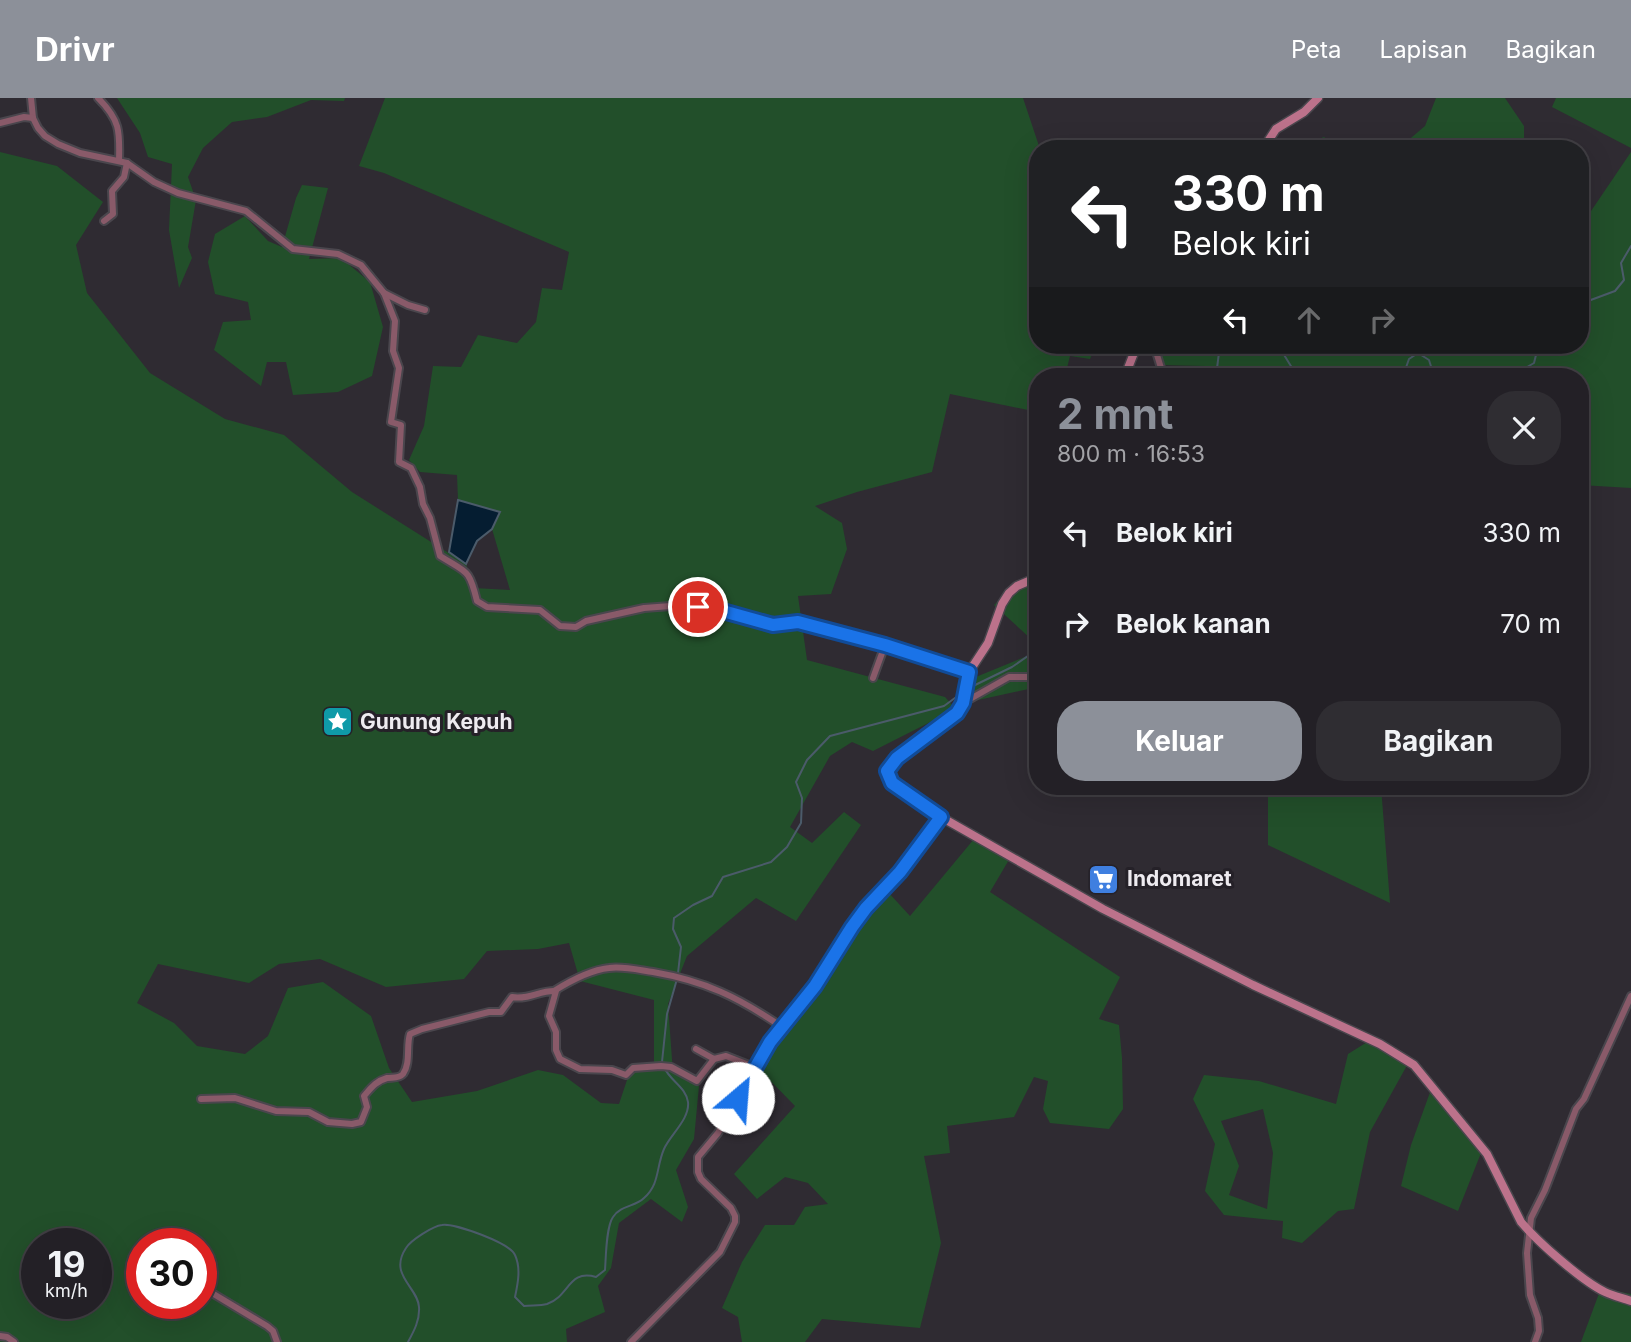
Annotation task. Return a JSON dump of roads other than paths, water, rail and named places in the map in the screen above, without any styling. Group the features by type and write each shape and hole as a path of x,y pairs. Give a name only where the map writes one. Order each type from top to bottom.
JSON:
{"main road":[{"path":"1269,140 1276,129 1304,112 1318,98"},
{"path":"1029,581 1017,586 1002,604 988,643 969,672 964,701 957,713 897,758 887,771 892,783 941,817 1103,909 1253,985 1380,1044 1403,1058 1422,1074 1487,1154 1521,1222 1529,1232 1569,1268 1605,1293 1631,1301"}],"street":[{"path":"22,98 31,99 33,118 46,136 58,144 108,160 127,163 154,182 178,193 246,211 293,249 326,251 352,259 361,265 384,293 395,321 393,351 399,368 390,422 401,425 399,462 411,468 420,487 440,556 464,568 472,579 477,601 487,607 540,610 560,626 576,627 586,621 644,608 712,608 773,625 798,622 885,645 969,672"},
{"path":"98,98 115,118 120,131 119,161"},
{"path":"0,123 24,117 33,118"},
{"path":"104,221 113,214 112,191 124,177 127,163"},
{"path":"384,293 425,310"},
{"path":"873,678 885,645"},
{"path":"964,701 1009,677 1029,677"},
{"path":"631,1342 720,1252 735,1222 733,1212 698,1172 697,1161 702,1152 718,1133 754,1067 815,986 866,908 900,872 941,817"},
{"path":"201,1099 235,1098 276,1111 309,1112 328,1122 361,1122 367,1107 365,1096 373,1084 403,1074 408,1059 410,1034 489,1012 501,1012 512,997 522,1000 609,968 630,968 670,975 718,989 782,1027"},
{"path":"554,990 556,995 549,1016 556,1032 556,1050 560,1059 580,1069 612,1070 626,1075 631,1073 633,1068 671,1067 697,1081 714,1059 726,1056 754,1067"},
{"path":"1535,1342 1539,1331 1538,1318 1530,1295 1527,1253 1531,1218 1545,1191 1576,1109 1584,1099 1631,996"},
{"path":"696,1049 714,1059"},
{"path":"217,1296 267,1326 273,1331 277,1342"},
{"path":"0,1336 14,1342"}],"water":[{"path":"458,500 500,512 492,529 477,541 466,564 449,552"}],"waterway":[{"path":"1589,301 1615,291 1624,280 1621,263 1631,246"},
{"path":"1217,368 1219,354"},
{"path":"1284,354 1292,368"},
{"path":"1406,368 1409,359 1416,354"},
{"path":"1420,354 1429,360 1432,368"},
{"path":"1526,368 1534,363 1536,354"},
{"path":"969,688 1012,667 1029,655"},
{"path":"678,973 681,947 673,929 674,918 712,896 723,877 771,862 787,847 801,823 802,798 796,782 807,760 830,736 944,706 959,695"},
{"path":"662,1062 667,1014 677,979"},
{"path":"408,1342 418,1321 419,1307 402,1273 401,1257 412,1241 438,1226 449,1225 469,1230 511,1250 517,1260 518,1270 515,1297 524,1306 547,1304 555,1300 574,1280 587,1276 596,1277 605,1270 608,1235 613,1217 649,1193 664,1149 686,1115 687,1097 664,1067"}],"place":[{"name":"Gunung Kepuh","path":"337,722"},
{"name":"Indomaret","path":"1104,879"}]}
